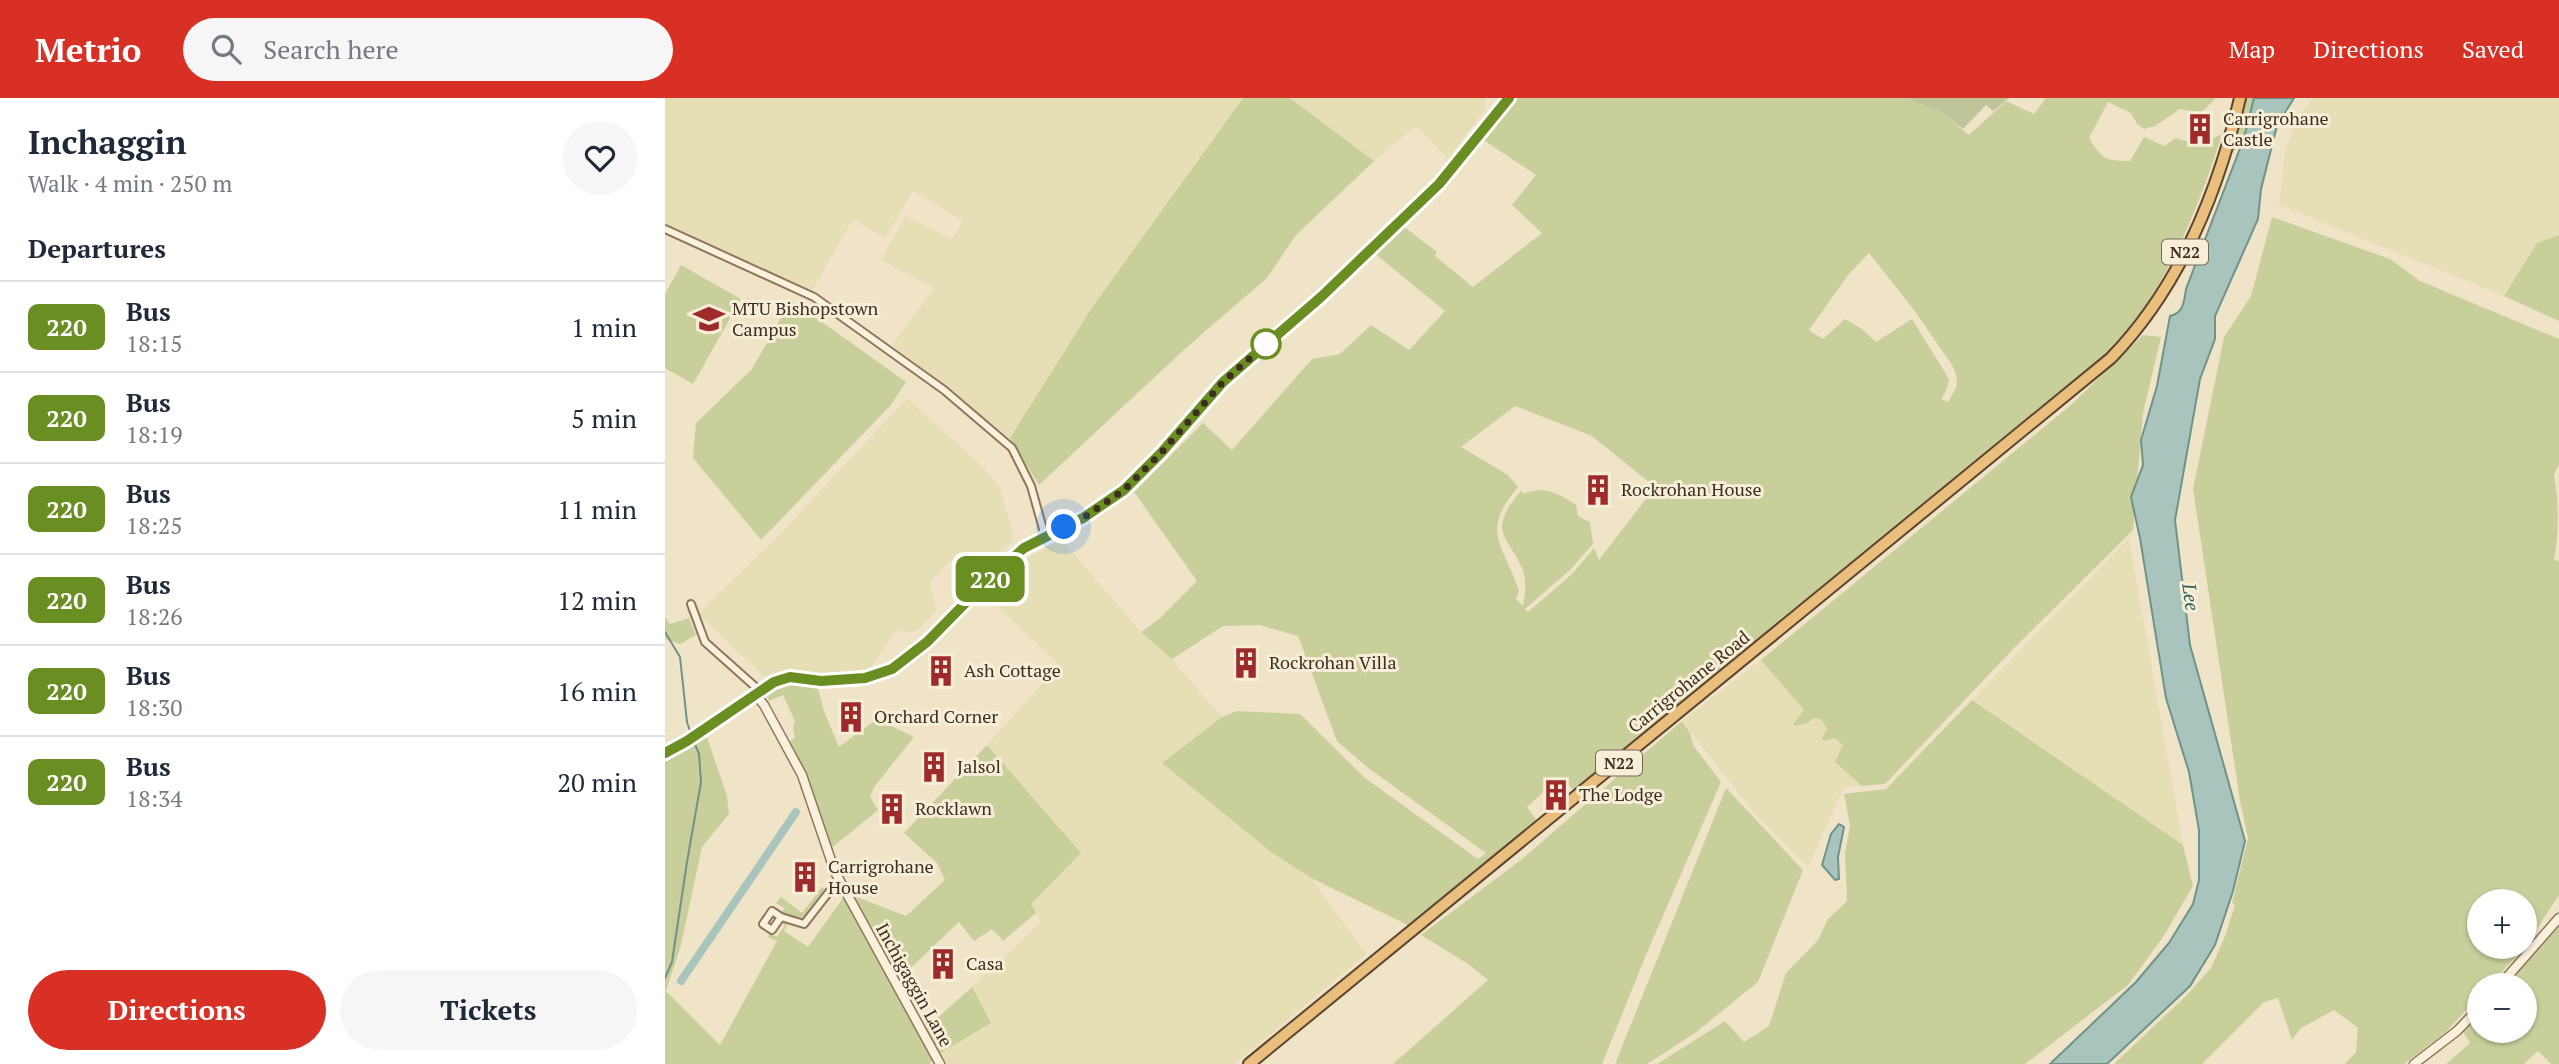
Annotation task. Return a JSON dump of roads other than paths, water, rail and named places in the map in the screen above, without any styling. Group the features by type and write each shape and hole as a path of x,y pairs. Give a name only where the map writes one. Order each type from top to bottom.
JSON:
{"highway":[{"name":"Carrigrohane Road","path":"1249,1064 2085,380 2120,348 2143,322 2191,241 2214,188 2230,141 2240,98"}],"main road":[{"path":"665,752 687,741 774,682 790,677 821,681 865,678 892,669 927,642 1024,548 1083,518 1124,490 1161,453 1223,382 1321,297 1439,184 1503,100"}],"street":[{"path":"665,229 814,297 944,390 1012,448 1031,486 1045,536"},
{"path":"691,604 705,642 758,693"},
{"name":"Inchigaggin Lane","path":"758,693 802,775 826,850 841,884 940,1064"},
{"path":"781,917 804,924 829,892 841,884"},
{"path":"2511,973 2559,918"},
{"path":"2414,1064 2467,1021"}],"water":[{"path":"2254,98 2294,98 2277,126 2261,189 2258,219 2215,316 2215,339 2200,379 2175,520 2190,645 2245,841 2233,891 2215,945 2190,986 2107,1064 2050,1064 2136,982 2169,943 2193,904 2199,880 2199,830 2189,772 2166,698 2131,497 2143,465 2141,440 2157,386 2170,316 2183,306 2186,289 2244,138"},
{"path":"1839,824 1844,827 1838,857 1839,879 1835,880 1822,865 1831,834"}],"waterway":[{"path":"665,632 680,657 687,722 691,734"},
{"path":"665,978 672,962 701,782 699,754 694,742"},
{"path":"681,981 796,812"}],"place":[{"name":"Carrigrohane Castle","path":"2200,129"},
{"name":"MTU Bishopstown Campus","path":"709,319"},
{"name":"Rockrohan House","path":"1598,490"},
{"name":"Rockrohan Villa","path":"1246,663"},
{"name":"Ash Cottage","path":"941,671"},
{"name":"Orchard Corner","path":"851,717"},
{"name":"Jalsol","path":"934,767"},
{"name":"The Lodge","path":"1556,795"},
{"name":"Rocklawn","path":"892,809"},
{"name":"Carrigrohane House","path":"805,877"},
{"name":"Casa","path":"943,964"}],"water label":[{"name":"Lee","path":"2191,597"}]}
